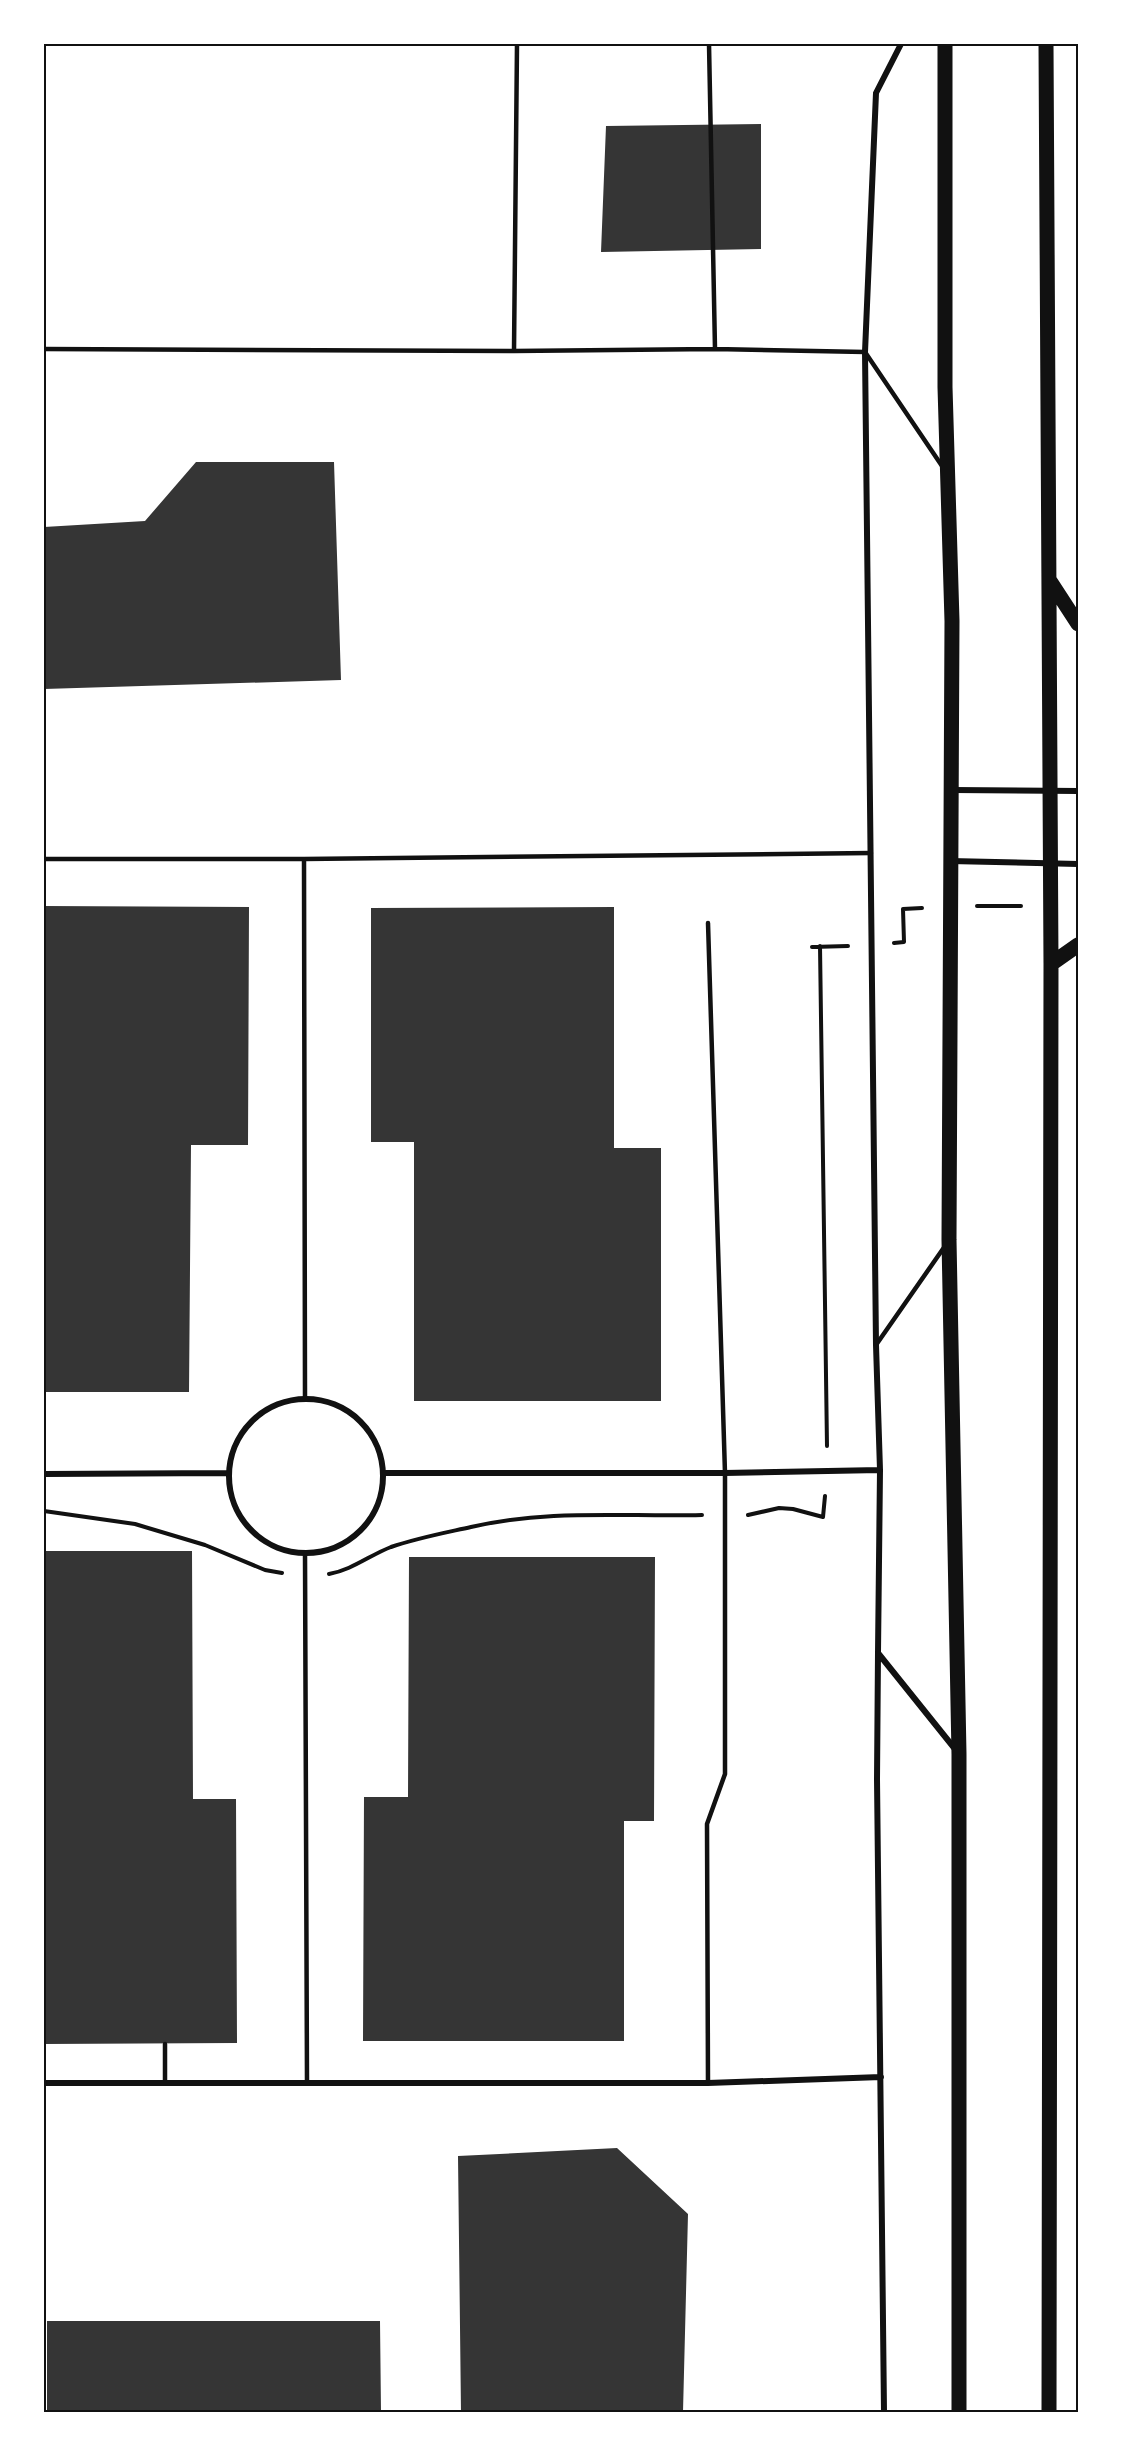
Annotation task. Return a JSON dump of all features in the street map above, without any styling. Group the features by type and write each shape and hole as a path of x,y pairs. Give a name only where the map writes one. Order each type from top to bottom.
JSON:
{"main road":[{"path":"945,44 945,387 949,476 952,789 949,1240 959,1754 959,2412"},
{"path":"1046,44 1051,964 1049,2412"},
{"path":"1050,581 1078,624"},
{"path":"1051,964 1078,945"}],"street":[{"path":"884,2412 877,1779 880,1470 876,1345 865,352 876,93 901,44"},
{"path":"952,789 1078,791"},
{"path":"950,861 1078,864"},
{"path":"305,1398 329,1402 350,1412 368,1429 378,1449 383,1473 380,1497 369,1520 352,1538 330,1549 305,1553 281,1549 259,1538 242,1520 231,1498 228,1473 232,1450 243,1429 261,1413 281,1402 305,1398"},
{"path":"383,1473 725,1473 880,1470"},
{"path":"44,1474 228,1473"},
{"path":"878,1653 959,1754"},
{"path":"44,2083 708,2082 881,2078"}],"lane":[{"path":"514,351 517,44"},
{"path":"709,44 715,349"},
{"path":"44,349 514,351 715,349 865,352 949,476"},
{"path":"44,859 304,859 871,853"},
{"path":"304,859 305,1398"},
{"path":"708,923 725,1473 724,1774 707,1824 708,2082"},
{"path":"876,1345 949,1240"},
{"path":"305,1553 307,2083"},
{"path":"165,2044 165,2083"}],"path":[{"path":"44,1510 135,1524 205,1545 265,1570 306,1574 337,1572 356,1566 390,1548 517,1518 594,1514 754,1515 779,1508 823,1516 827,1470 820,946"}],"building":[{"path":"761,124 761,249 601,252 606,126"},
{"path":"196,462 334,462 341,680 44,689 44,527 145,521"},
{"path":"44,906 249,907 248,1145 191,1145 189,1392 44,1392"},
{"path":"614,907 614,1148 661,1148 661,1401 414,1401 414,1142 371,1142 371,908"},
{"path":"44,1551 192,1551 193,1799 236,1799 237,2043 44,2044"},
{"path":"409,1557 655,1557 654,1821 624,1821 624,2041 363,2041 364,1797 408,1797"},
{"path":"617,2148 688,2214 683,2412 461,2412 458,2156"},
{"path":"47,2321 380,2321 381,2412 47,2412"}]}
